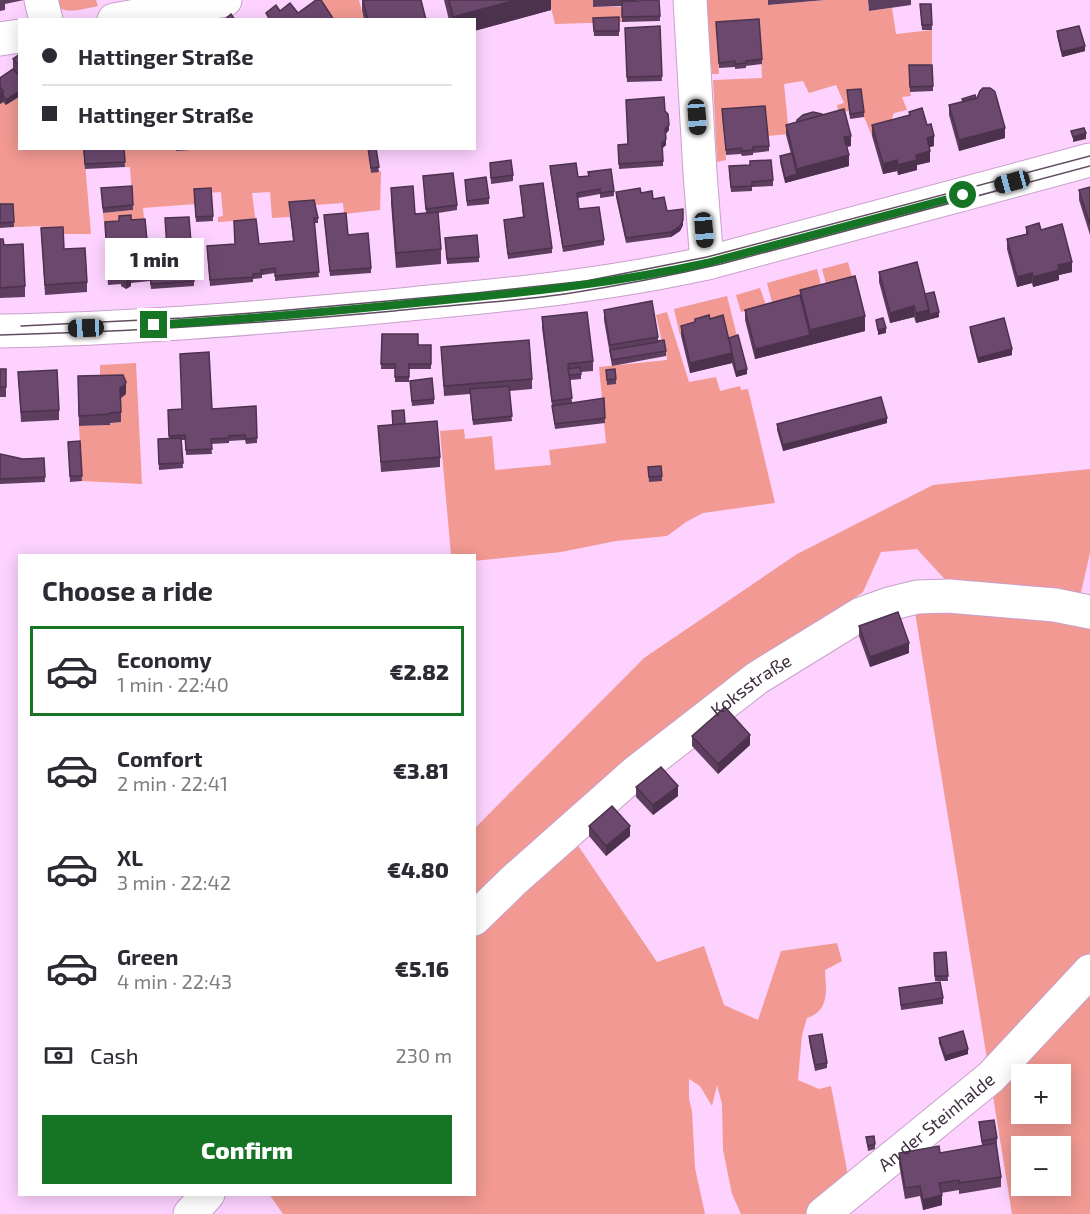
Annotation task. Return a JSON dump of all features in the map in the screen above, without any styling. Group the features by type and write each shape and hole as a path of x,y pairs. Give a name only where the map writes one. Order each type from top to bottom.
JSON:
{"street":[{"path":"41,0 46,18"},
{"path":"125,18 225,0"},
{"path":"690,0 707,263"},
{"path":"0,39 18,36"},
{"path":"0,331 144,326 262,318 596,284 707,263 1090,160"},
{"name":"Koksstraße","path":"476,917 636,771 758,678 861,614 917,597 948,596 1055,605 1090,612"},
{"name":"An der Steinhalde","path":"823,1214 991,1077 1090,971"},
{"path":"190,1214 206,1196"}],"shaded area":[{"path":"51,0 96,0 98,6 66,10 60,9"},
{"path":"317,0 359,0 364,18 324,18"},
{"path":"549,0 593,0 593,7 622,7 622,22 555,24"},
{"path":"705,0 768,0 769,5 825,0 868,0 869,11 892,8 896,34 932,30 932,70 910,92 911,96 902,97 907,110 894,113 887,132 872,136 864,117 861,94 849,111 839,113 837,105 844,103 836,85 809,93 803,81 784,84 789,134 768,136 722,115 726,160 717,162 713,80 762,78 759,24 716,28 719,74 712,74"},
{"path":"18,97 18,150 97,150 84,151 91,234 42,234 41,226 14,227 0,210 0,104 3,102 7,105"},
{"path":"124,150 368,150 371,173 381,171 380,210 344,214 343,203 289,207 290,217 272,218 270,192 252,193 256,224 234,226 233,221 218,222 218,217 223,216 221,192 194,194 195,204 143,208 145,229 105,232 103,213 133,210 130,167 125,167"},
{"path":"848,262 854,284 828,291 822,269"},
{"path":"817,269 823,293 773,306 767,283"},
{"path":"760,288 766,305 741,312 736,295"},
{"path":"727,296 738,340 694,332 680,335 674,309"},
{"path":"667,312 689,382 716,377 720,391 740,386 741,390 748,389 775,503 703,513 667,536 616,541 561,552 476,561 476,554 451,554 440,431 464,429 465,439 492,436 495,470 551,465 549,450 606,443 599,367 667,360 665,342 662,342 656,315"},
{"path":"136,363 142,484 82,481 79,426 109,425 120,398 125,395 100,385 100,365"},
{"path":"1090,469 1090,553 1079,601 951,586 917,549 881,552 863,592 705,701 562,822 657,962 704,946 724,1005 758,1020 781,951 837,943 842,961 825,970 826,992 823,1005 820,1010 807,1018 802,1035 798,1080 819,1089 831,1086 850,1186 814,1214 741,1214 732,1194 723,1150 722,1104 717,1085 712,1106 700,1086 689,1079 695,1168 705,1214 283,1214 270,1196 476,1196 476,827 644,658 797,554 933,485"},
{"path":"914,606 1090,622 1090,1214 1012,1214"}],"building":[{"path":"316,0 321,0 333,18 269,18 266,13 276,5 280,11 290,3 298,13"},
{"path":"363,0 421,0 426,18 368,18"},
{"path":"449,0 516,0 453,17"},
{"path":"659,0 660,16 622,17 622,1"},
{"path":"920,4 931,4 932,25 922,25"},
{"path":"619,17 619,31 594,31 593,18"},
{"path":"759,19 762,59 746,61 746,63 735,64 735,61 719,63 716,22"},
{"path":"660,26 662,76 627,77 625,28"},
{"path":"1079,26 1085,46 1062,52 1057,31"},
{"path":"18,55 18,65 13,59"},
{"path":"909,65 932,65 933,86 910,87"},
{"path":"13,69 18,75 18,92 6,100 0,87 0,78"},
{"path":"983,88 990,88 995,92 1005,128 959,140 949,105 977,98"},
{"path":"861,89 864,112 850,114 847,90"},
{"path":"975,95 976,98 963,101 962,99"},
{"path":"664,97 669,125 665,129 666,139 662,143 663,161 619,164 618,145 628,144 626,100"},
{"path":"765,106 769,146 753,147 753,150 742,151 741,148 726,150 722,109"},
{"path":"922,108 927,125 931,124 934,136 927,138 930,151 916,155 917,160 898,165 897,160 883,164 872,125 910,115 909,112"},
{"path":"844,109 851,136 844,137 849,155 797,169 786,125"},
{"path":"813,112 822,115 797,122 803,115"},
{"path":"1084,128 1086,133 1073,137 1071,131"},
{"path":"84,150 124,150 125,162 85,164"},
{"path":"368,150 376,150 379,167 371,168"},
{"path":"792,153 797,174 785,178 780,156"},
{"path":"511,160 513,175 491,178 490,163"},
{"path":"771,160 773,180 752,182 752,186 731,187 729,166 750,165 750,161"},
{"path":"576,163 578,177 589,176 588,172 611,169 614,191 600,193 600,189 577,193 579,209 599,207 604,240 563,247 550,166"},
{"path":"453,173 457,205 426,209 423,176"},
{"path":"486,177 489,198 467,201 465,180"},
{"path":"543,183 552,248 508,254 504,220 524,217 520,186"},
{"path":"132,186 133,205 103,208 101,188"},
{"path":"413,186 415,214 438,212 441,249 396,253 391,188"},
{"path":"1090,187 1090,225 1079,190"},
{"path":"211,188 213,216 196,217 194,189"},
{"path":"640,188 641,193 652,191 653,199 664,197 667,211 683,209 683,220 680,226 671,232 626,238 616,192"},
{"path":"314,200 318,218 314,218 319,272 275,276 275,268 261,270 262,273 253,274 253,277 210,280 207,246 235,244 234,221 256,219 259,244 294,241 289,202"},
{"path":"0,204 13,204 14,222 0,223"},
{"path":"346,213 348,235 368,233 371,268 330,271 324,215"},
{"path":"131,215 131,220 145,219 150,272 131,273 126,279 121,274 108,275 105,222 119,221 119,216"},
{"path":"189,217 194,281 151,284 148,249 167,248 165,218"},
{"path":"1039,223 1041,230 1062,224 1072,262 1058,265 1059,270 1033,277 1032,273 1017,277 1007,239 1028,234 1026,227"},
{"path":"63,227 64,249 85,248 87,282 45,285 41,228"},
{"path":"477,235 479,257 447,259 445,238"},
{"path":"0,239 3,239 4,245 23,244 25,286 0,288"},
{"path":"917,262 929,310 916,313 914,306 890,313 879,272"},
{"path":"855,276 865,316 810,330 800,290"},
{"path":"934,292 939,312 929,315 925,294"},
{"path":"800,295 810,335 755,349 745,310"},
{"path":"652,301 658,337 610,345 604,310"},
{"path":"587,312 593,361 568,364 572,398 552,401 542,317"},
{"path":"709,315 710,319 723,315 732,353 690,363 681,326"},
{"path":"883,318 886,328 878,330 876,320"},
{"path":"1004,318 1012,349 978,358 970,327"},
{"path":"382,334 418,334 418,345 431,345 431,364 409,364 409,377 395,377 395,364 381,364"},
{"path":"738,335 747,369 736,372 729,338"},
{"path":"529,340 532,379 444,386 441,347"},
{"path":"664,340 666,351 612,360 610,350"},
{"path":"209,352 212,409 256,406 257,438 246,439 245,435 211,439 212,449 186,450 185,435 169,436 168,410 182,409 180,354"},
{"path":"580,367 581,374 569,375 568,369"},
{"path":"0,369 6,369 6,387 0,387"},
{"path":"615,369 616,379 607,380 606,370"},
{"path":"57,370 59,410 21,412 18,372"},
{"path":"123,375 126,382 120,388 121,412 79,416 78,376"},
{"path":"432,378 434,399 412,401 410,381"},
{"path":"509,386 512,416 473,420 470,389"},
{"path":"881,397 887,418 783,445 777,424"},
{"path":"604,398 605,418 555,424 552,406"},
{"path":"404,410 405,424 393,425 392,411"},
{"path":"437,421 440,457 381,462 378,426"},
{"path":"181,438 183,463 159,464 158,439"},
{"path":"80,441 82,476 70,476 68,442"},
{"path":"0,454 23,459 44,458 45,477 0,479"},
{"path":"661,466 662,476 649,477 648,467"},
{"path":"898,612 909,643 870,657 859,626"},
{"path":"725,707 750,735 718,764 692,736"},
{"path":"661,767 678,786 653,805 636,787"},
{"path":"612,806 630,826 606,846 589,826"},
{"path":"946,952 948,976 935,976 934,953"},
{"path":"940,982 943,998 901,1005 899,988"},
{"path":"963,1031 968,1049 945,1056 939,1038"},
{"path":"822,1034 827,1063 815,1065 809,1036"},
{"path":"994,1120 997,1138 982,1141 979,1122"},
{"path":"874,1136 875,1144 868,1146 866,1137"},
{"path":"996,1143 1001,1177 959,1183 959,1180 939,1183 942,1195 923,1200 920,1186 905,1188 899,1153 939,1146 940,1153"}],"tram line":[{"path":"21,326 266,312 586,281 707,257 1090,156"},
{"path":"0,335 99,332 247,323 565,294 721,264 1090,166"}],"route":[{"path":"154,325 262,318 596,284 707,263 963,195"}]}
